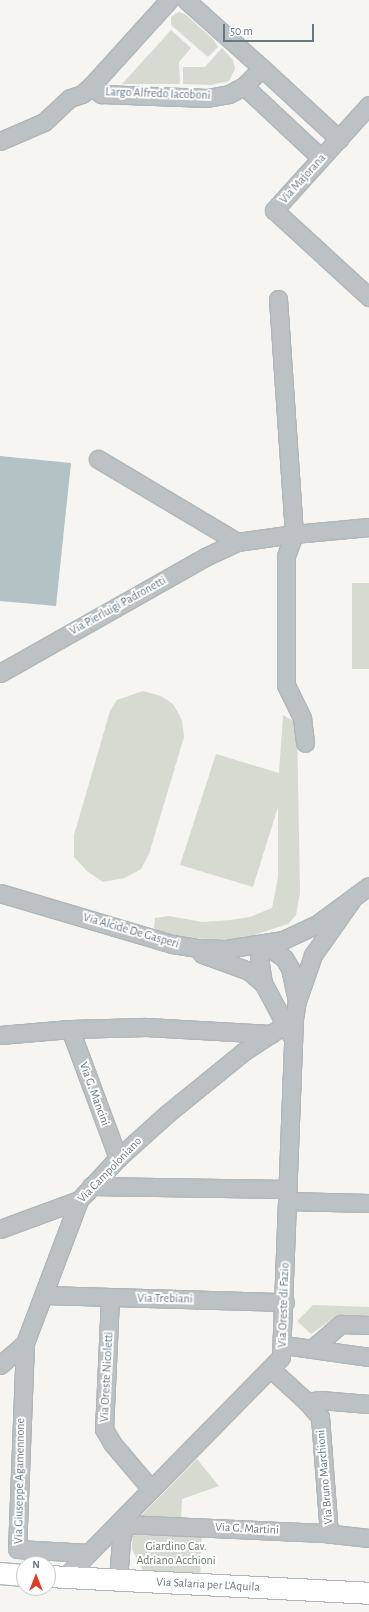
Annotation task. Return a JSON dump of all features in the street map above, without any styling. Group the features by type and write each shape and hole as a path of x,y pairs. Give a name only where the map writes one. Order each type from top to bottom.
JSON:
{"main road":[{"path":"0,1573 16,1574"},
{"name":"Via Salaria per L'Aquila","path":"56,1577 369,1594"}],"street":[{"name":"Largo Alfredo Iacoboni","path":"169,0 91,86 101,94 207,98 229,94 244,86 262,68"},
{"path":"186,0 339,139"},
{"path":"0,141 44,122 70,98 82,94 91,86"},
{"path":"244,86 322,158"},
{"name":"Via Majorana","path":"369,105 274,210 369,297"},
{"path":"278,299 294,534 286,556 286,685 302,718 305,743"},
{"path":"98,459 237,542"},
{"name":"Via Pierluigi Padronetti","path":"0,673 184,569 237,542 294,534 369,527"},
{"path":"264,944 283,940 317,924 351,901 369,886"},
{"name":"Via Alcide De Gasperi","path":"0,893 172,944 197,948 226,949 264,944"},
{"path":"297,1001 313,955 351,901"},
{"path":"172,944 249,971 263,983"},
{"path":"264,944 259,958 263,983 289,1031"},
{"path":"264,944 284,958 290,968 297,1001"},
{"name":"Via Oreste di Fazio","path":"56,1577 92,1549 126,1517 150,1488 272,1370 282,1357 284,1345 285,1302 289,1031 297,1001"},
{"path":"0,1034 70,1029 146,1028 271,1034"},
{"name":"Via G. Mancini","path":"70,1029 118,1158"},
{"name":"Via Campoloniano","path":"0,1365 25,1343 79,1200 91,1186 118,1158 243,1052 271,1034 289,1031"},
{"path":"91,1186 287,1195 369,1203"},
{"path":"0,1229 79,1200"},
{"name":"Via Trebiani","path":"44,1295 105,1298 285,1302"},
{"name":"Via Oreste Nicoletti","path":"95,1364 105,1298"},
{"name":"Via Oreste Nicoletti","path":"105,1298 104,1429 112,1443 150,1488"},
{"path":"313,1348 341,1324 369,1326"},
{"name":"Via Giuseppe Agamennone","path":"25,1343 17,1549 92,1549"},
{"path":"284,1345 369,1357"},
{"name":"Via Bruno Marchioni","path":"272,1370 307,1402 320,1417 329,1534"},
{"path":"307,1402 320,1400 369,1404"},
{"path":"108,1580 126,1517"},
{"name":"Via G. Martini","path":"126,1517 369,1537"},
{"path":"92,1549 93,1564 108,1580"}],"green space":[{"path":"178,12 185,14 214,40 218,47 208,57 171,25 171,17"},
{"path":"171,30 191,48 179,62 180,84 122,84"},
{"path":"222,48 233,60 235,69 229,81 211,85 183,84 183,67 205,67"},
{"path":"352,583 369,583 369,669 352,669"},
{"path":"143,691 161,696 173,704 182,720 184,737 149,854 141,869 125,878 103,882 87,871 74,857 74,835 110,711 117,700"},
{"path":"283,715 297,723 300,893 296,915 288,924 239,940 183,938 163,934 154,928 155,918 169,916 202,922 230,920 250,917 272,908 278,877 278,807 253,887 180,865 216,754 279,773"},
{"path":"313,1305 369,1307 369,1317 338,1315 311,1334 297,1321"},
{"path":"197,1459 219,1486 182,1499 181,1521 152,1520 141,1516"},
{"name":"Giardino Cav. Adriano Acchioni","path":"133,1528 202,1532 200,1578 145,1575 132,1549"}],"shaded area":[{"path":"0,456 71,463 56,606 0,601"}]}
